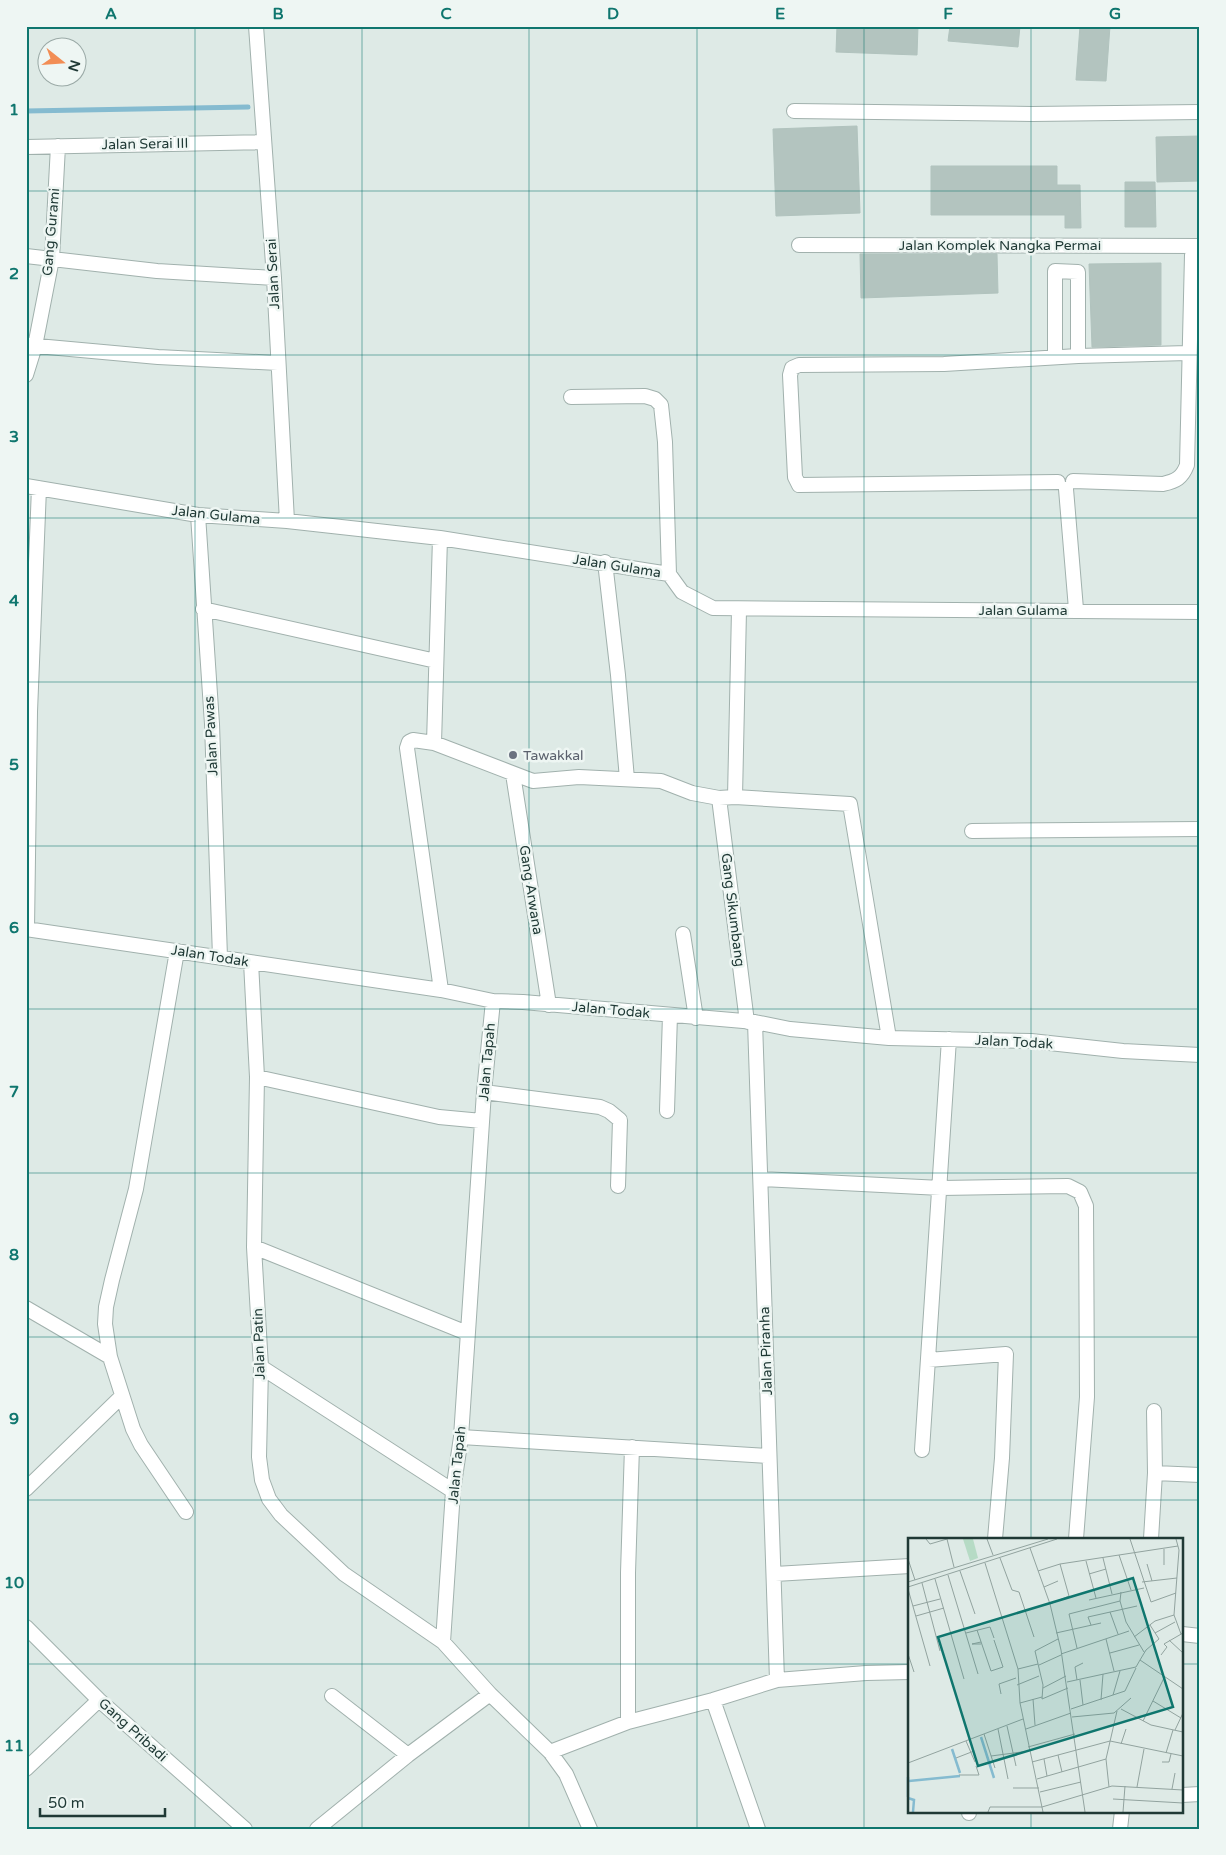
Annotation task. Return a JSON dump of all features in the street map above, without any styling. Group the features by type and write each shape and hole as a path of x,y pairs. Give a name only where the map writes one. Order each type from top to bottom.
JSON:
{"street":[{"name":"Jalan Serai","path":"256,26 274,278 287,521"},
{"path":"794,111 1032,110 1200,112"},
{"name":"Jalan Serai III","path":"26,147 264,142"},
{"name":"Gang Gurami","path":"26,375 30,345 52,259 58,146"},
{"name":"Jalan Komplek Nangka Permai","path":"799,245 1196,251"},
{"path":"1188,353 1055,357 944,364 799,365 792,368 790,375 795,477 799,485 1163,484 1174,482 1183,475 1187,465 1188,353 1196,251"},
{"path":"26,256 156,271 274,278"},
{"path":"1055,357 1055,271 1078,272 1078,356"},
{"path":"30,345 158,357 278,363"},
{"path":"571,397 645,396 655,399 661,405 665,442 669,574"},
{"path":"1065,484 1076,610"},
{"path":"26,929 32,487"},
{"name":"Jalan Gulama","path":"32,487 198,515 287,521 440,538 605,562 669,574 682,592 693,600 713,608 738,610 1200,612"},
{"name":"Jalan Pawas","path":"198,515 212,724 220,956"},
{"path":"434,743 440,538"},
{"path":"605,562 627,779"},
{"path":"203,609 436,661"},
{"path":"734,797 738,610"},
{"path":"440,990 407,748 409,742 413,740 434,743 533,781 579,777 661,781 692,793 718,798 734,797 850,804 890,1038"},
{"name":"Gang Arwana","path":"514,774 549,1005"},
{"name":"Gang Sikumbang","path":"718,798 751,1022"},
{"path":"972,831 1200,829"},
{"name":"Jalan Todak","path":"26,929 220,956 440,990 493,1001 751,1022 790,1029 890,1038 1031,1041 1123,1051 1200,1055"},
{"path":"683,934 696,1018"},
{"path":"178,951 136,1189 106,1307 106,1340 122,1396 141,1445 186,1512"},
{"name":"Jalan Patin","path":"251,962 257,1077 254,1247 261,1367 259,1457 262,1480 269,1499 281,1515 344,1574 443,1642"},
{"name":"Jalan Tapah","path":"443,1642 453,1491 461,1437 466,1333 484,1092 493,1001"},
{"path":"667,1111 670,1015"},
{"name":"Jalan Piranha","path":"751,1022 761,1179 777,1680"},
{"path":"922,1450 941,1188 949,1038"},
{"path":"257,1077 439,1117 482,1121"},
{"path":"484,1092 600,1108 609,1111 620,1120 618,1186"},
{"path":"761,1179 941,1188 1068,1186 1077,1189 1083,1195 1086,1206 1087,1397 1076,1538"},
{"path":"254,1247 466,1333"},
{"path":"26,1308 110,1357"},
{"path":"928,1360 1006,1354 1002,1458 995,1538"},
{"path":"261,1367 453,1491"},
{"path":"26,1489 122,1396"},
{"path":"1151,1538 1155,1473 1154,1411"},
{"path":"461,1437 769,1456"},
{"path":"628,1722 628,1573 632,1447"},
{"path":"1155,1473 1200,1475"},
{"path":"775,1574 908,1566"},
{"name":"Gang Pribadi","path":"26,1627 99,1700 245,1829"},
{"path":"1184,1634 1200,1636"},
{"path":"443,1642 490,1694 550,1752 566,1774 590,1829"},
{"path":"550,1752 628,1722 713,1700 777,1680 866,1673 908,1672"},
{"path":"316,1829 408,1755 490,1694"},
{"path":"332,1696 408,1755"},
{"path":"26,1769 99,1700"},
{"path":"713,1700 758,1829"},
{"path":"1184,1795 1200,1794"},
{"path":"1120,1829 1122,1812"}],"building":[{"path":"837,26 918,26 917,55 836,52"},
{"path":"950,26 1020,26 1018,47 948,41"},
{"path":"1080,26 1110,26 1106,81 1076,80"},
{"path":"857,126 860,213 776,216 773,129"},
{"path":"1200,136 1200,181 1157,182 1156,137"},
{"path":"931,166 1057,166 1057,185 1080,185 1081,228 1065,228 1065,215 931,215"},
{"path":"1125,182 1155,182 1156,227 1125,227"},
{"path":"860,254 997,254 998,293 861,298"},
{"path":"1161,263 1161,345 1092,347 1089,264"}],"waterway":[{"path":"26,111 248,107"}],"place":[{"name":"Tawakkal","path":"513,755"}]}
